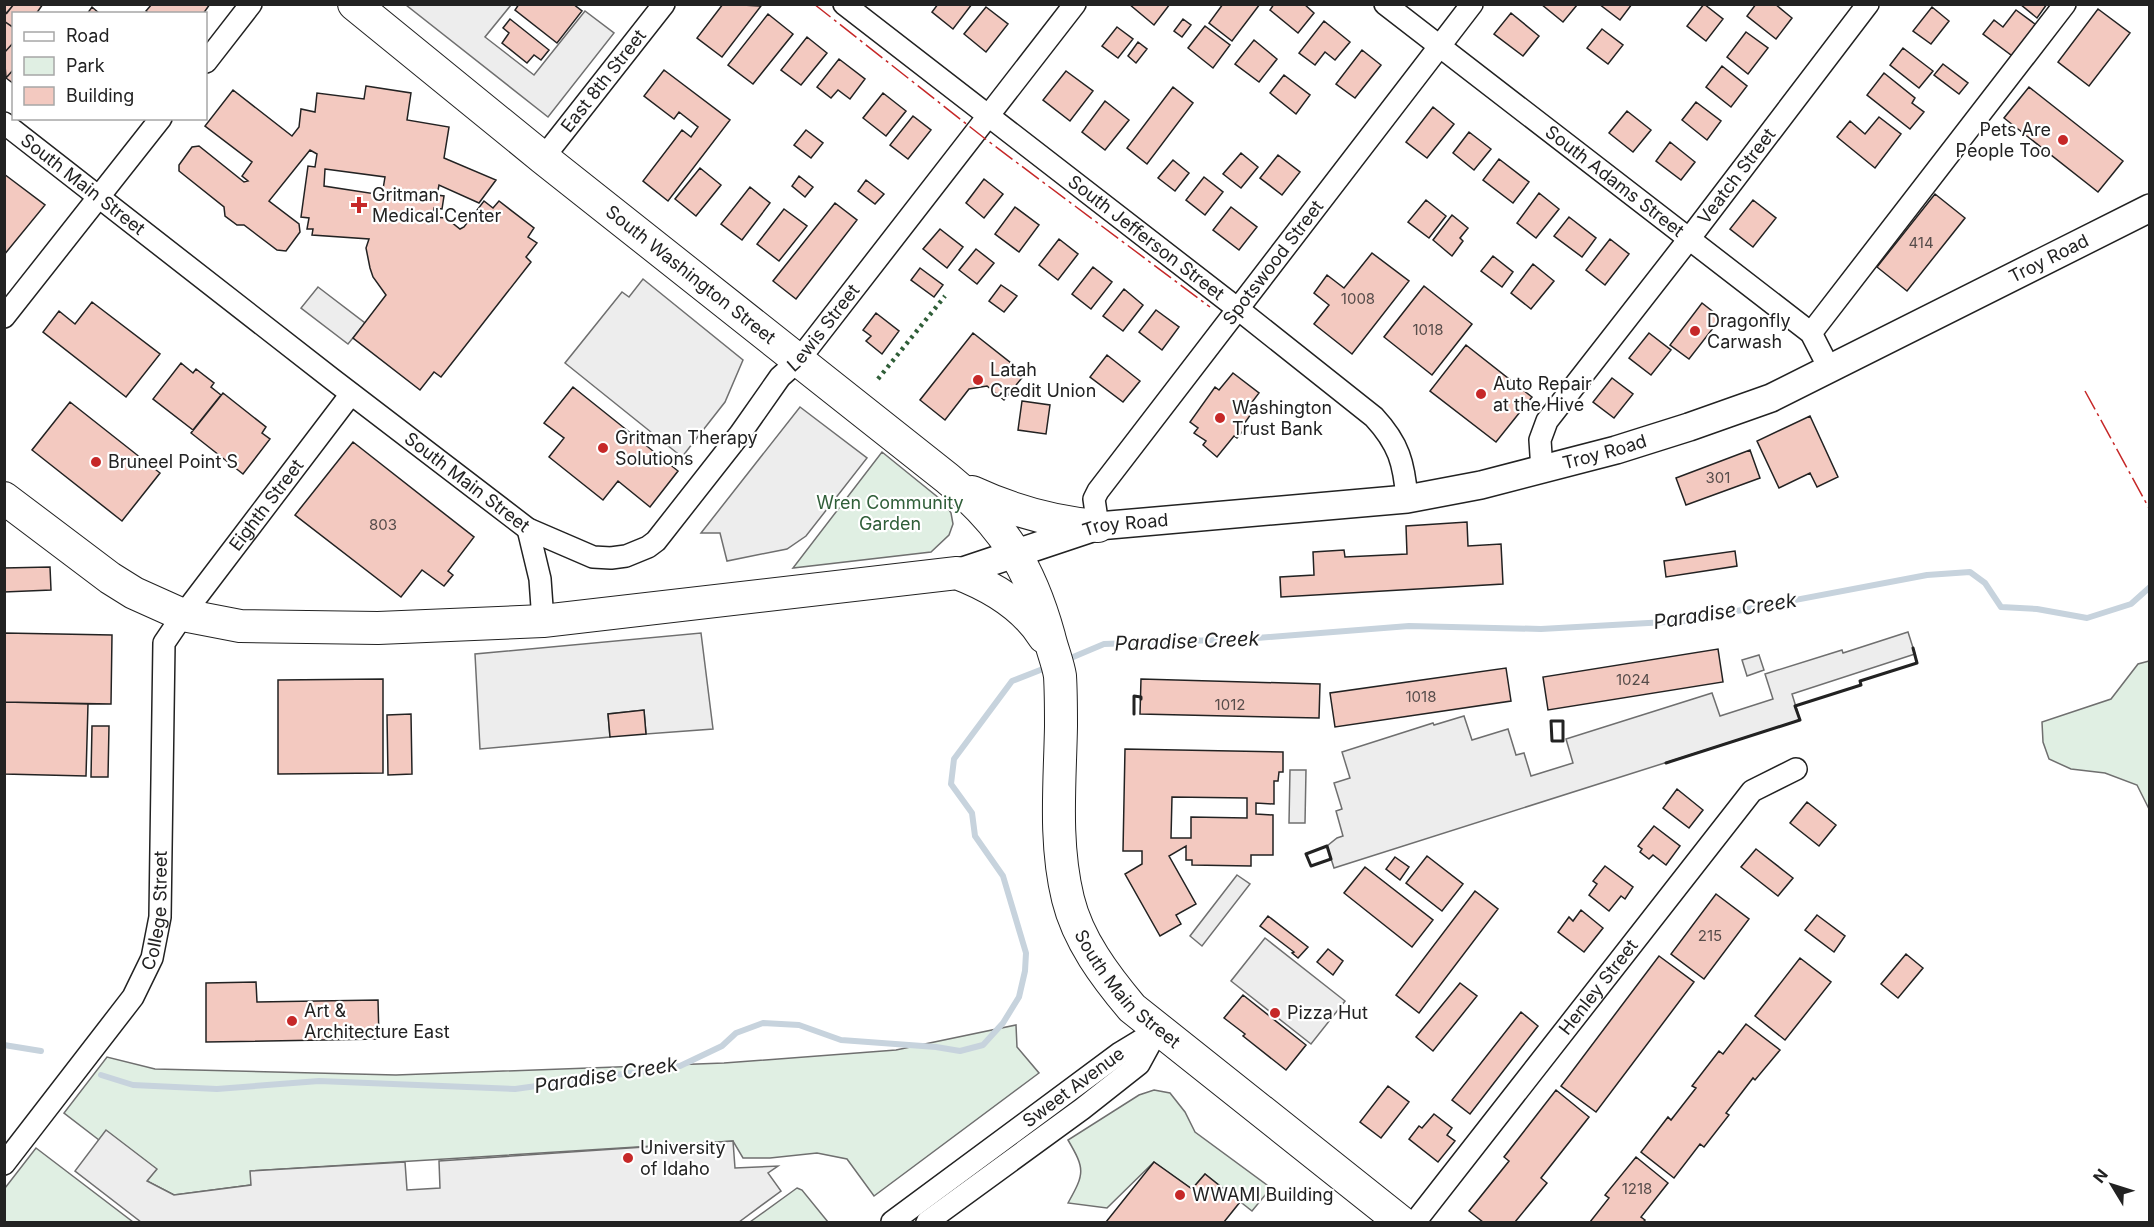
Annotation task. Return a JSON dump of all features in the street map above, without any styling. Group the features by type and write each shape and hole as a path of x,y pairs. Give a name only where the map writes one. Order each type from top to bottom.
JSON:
{"highway":[{"name":"South Washington Street","path":"354,4 543,158 947,478 985,513 1017,554"},
{"path":"947,478 986,499 1019,512 1060,522 1098,526"},
{"path":"4,498 110,578 149,601 183,615 240,626 378,628 543,621 957,573 977,580 1012,602 1042,633 1056,662"},
{"name":"South Main Street","path":"1017,554 1038,601 1056,662 1060,859 1068,900 1082,937 1109,981 1132,1008 1401,1222"}],"main road":[{"name":"Troy Road","path":"1017,554 1098,526 1407,499 1481,485 1542,470 1689,428 1771,398 1830,370 2150,208"},
{"path":"957,573 1017,554"}],"street":[{"path":"207,61 250,4"},
{"name":"East 8th Street","path":"543,158 664,4"},
{"name":"South Jefferson Street","path":"844,4 1356,402 1391,436 1401,457 1407,499"},
{"name":"Lewis Street","path":"528,529 593,557 626,556 656,541 740,434 780,377 798,361 1075,4"},
{"name":"South Adams Street","path":"1385,4 1811,333 1830,370"},
{"name":"Spotswood Street","path":"1098,526 1094,499 1472,4"},
{"name":"Veatch Street","path":"1542,470 1540,440 1547,421 1868,4"},
{"path":"1811,333 2065,4"},
{"path":"4,317 159,120"},
{"name":"South Main Street","path":"4,123 528,529 540,579 543,621"},
{"name":"Eighth Street","path":"183,615 351,394"},
{"name":"College Street","path":"4,1164 134,997 152,958 160,917 164,643 183,615"},
{"name":"Henley Street","path":"1414,1222 1752,791 1796,769"},
{"name":"Sweet Avenue","path":"892,1222 1120,1053 1158,1030"},
{"name":"Sweet Avenue","path":"927,1222 1082,1109 1138,1064 1158,1030"}],"green space":[{"name":"Wren Community Garden","path":"882,452 945,503 951,513 953,524 949,535 931,552 793,568"},
{"path":"2150,661 2149,809 2137,785 2105,773 2071,769 2049,759 2043,742 2042,722 2111,699 2138,664"},
{"path":"1016,1025 1017,1047 1039,1073 874,1196 847,1159 817,1153 770,1158 743,1158 733,1141 251,1171 251,1185 174,1195 147,1181 156,1169 106,1131 99,1140 64,1113 107,1057 155,1069 396,1075 724,1063 896,1050"},
{"path":"1154,1090 1170,1093 1185,1112 1195,1132 1271,1188 1252,1211 1205,1174 1192,1189 1154,1162 1107,1208 1068,1203 1078,1185 1081,1171 1078,1158 1068,1140 1139,1095"},
{"path":"36,1148 133,1222 5,1222 5,1188"},
{"path":"797,1188 802,1190 828,1222 750,1222"}],"shaded area":[{"path":"406,5 511,5 485,37 534,75 585,11 614,33 548,117"},
{"path":"643,279 743,360 725,402 682,457 565,363 622,292 629,297"},
{"path":"318,287 365,323 348,344 301,308"},
{"path":"800,407 867,458 806,536 787,549 727,561 720,533 701,533"},
{"path":"1908,632 1915,654 1792,694 1800,720 1334,868 1327,846 1343,836 1336,811 1342,809 1334,783 1350,778 1342,752 1433,723 1434,725 1464,716 1472,740 1508,729 1516,755 1524,753 1531,776 1573,763 1566,739 1712,693 1720,716 1773,699 1765,674 1842,650 1843,653"},
{"path":"701,633 713,729 646,734 644,710 608,714 610,737 480,749 475,654"},
{"path":"1759,655 1764,670 1747,676 1742,660"},
{"path":"1290,770 1306,770 1305,823 1289,823"},
{"path":"1237,875 1250,884 1202,946 1190,936"},
{"path":"1265,938 1345,1001 1311,1044 1231,981"},
{"path":"106,1130 157,1169 147,1181 174,1195 251,1185 250,1171 405,1162 407,1190 440,1188 439,1161 733,1141 735,1168 778,1166 768,1173 781,1191 739,1222 141,1222 75,1171"}],"building":[{"path":"4,4 14,4 7,13 4,11"},
{"path":"14,4 43,4 37,12 12,12 12,27 4,21 4,16"},
{"path":"152,4 210,4 204,12 146,11"},
{"path":"519,4 573,4 582,11 557,43 515,10"},
{"path":"723,4 761,6 722,57 697,38"},
{"path":"938,4 972,4 953,29 932,12"},
{"path":"1129,4 1170,4 1154,25"},
{"path":"1223,4 1260,4 1232,41 1209,23"},
{"path":"1274,4 1304,4 1314,13 1298,33 1270,10"},
{"path":"1541,4 1576,4 1577,5 1563,22"},
{"path":"1599,4 1632,4 1620,20"},
{"path":"1704,4 1723,19 1706,41 1687,26"},
{"path":"1756,4 1775,4 1792,18 1776,39 1747,16"},
{"path":"2020,4 2047,4 2037,18"},
{"path":"92,7 98,12 88,12"},
{"path":"986,7 1008,24 986,52 964,34"},
{"path":"1932,7 1949,21 1931,44 1913,31"},
{"path":"2098,9 2130,33 2089,86 2058,62"},
{"path":"2016,10 2039,27 2015,58 1983,34 1994,20 2003,27"},
{"path":"1511,13 1539,36 1523,56 1494,34"},
{"path":"768,14 793,34 753,84 728,65"},
{"path":"510,19 549,50 541,60 534,55 527,63 502,43 509,33 503,28"},
{"path":"1183,19 1191,25 1182,37 1174,31"},
{"path":"4,21 12,27 12,44 4,53"},
{"path":"1324,21 1350,42 1335,60 1325,52 1315,65 1299,53"},
{"path":"1205,26 1230,45 1213,68 1188,48"},
{"path":"1117,27 1133,39 1118,58 1102,46"},
{"path":"1602,29 1623,45 1608,64 1587,48"},
{"path":"1746,32 1768,48 1748,74 1727,57"},
{"path":"807,37 827,53 801,85 781,70"},
{"path":"1254,40 1277,59 1259,82 1235,64"},
{"path":"1138,42 1147,49 1136,63 1128,56"},
{"path":"12,44 12,71 6,78 4,53"},
{"path":"1903,48 1933,71 1919,88 1890,65"},
{"path":"1362,50 1381,65 1355,98 1336,84"},
{"path":"839,59 865,79 850,99 838,90 831,98 817,87"},
{"path":"1943,64 1968,83 1959,94 1934,75"},
{"path":"1722,66 1747,86 1731,107 1706,87"},
{"path":"664,70 730,120 668,201 643,181 682,130 691,137 698,127 679,112 674,119 644,96"},
{"path":"12,71 12,82 6,78"},
{"path":"1066,71 1093,91 1070,121 1043,100"},
{"path":"1884,73 1915,98 1912,103 1924,112 1910,129 1867,95"},
{"path":"1284,75 1310,95 1296,114 1270,93"},
{"path":"366,86 411,93 407,120 449,127 444,158 496,180 479,203 439,185 437,195 444,196 442,209 434,208 433,217 446,218 460,229 484,201 493,208 499,201 534,228 528,237 537,243 526,257 531,262 441,377 434,372 420,390 353,338 386,295 373,277 370,268 366,248 369,239 312,235 313,229 307,229 309,218 301,217 308,166 315,167 317,154 310,150 269,201 299,224 300,232 286,251 277,250 244,225 237,225 225,216 224,207 179,171 179,165 192,147 199,146 244,182 248,181 242,176 252,162 205,126 233,90 292,136 299,127 301,109 315,112 317,93 364,99","holes":["325,169 385,177 382,195 324,186"]},
{"path":"1173,87 1193,103 1147,164 1127,148"},
{"name":"Pets Are People Too","path":"2029,87 2123,161 2098,192 2004,118"},
{"path":"883,93 906,111 886,136 863,118"},
{"path":"1105,101 1129,120 1105,150 1082,132"},
{"path":"1696,102 1721,121 1707,140 1682,120"},
{"path":"1433,107 1454,124 1427,158 1406,142"},
{"path":"1627,111 1651,130 1633,152 1609,133"},
{"path":"913,116 931,130 908,159 890,145"},
{"path":"1879,117 1901,134 1875,168 1837,137 1850,121 1865,134"},
{"path":"806,130 823,143 811,158 794,145"},
{"path":"1469,132 1491,149 1474,170 1453,153"},
{"path":"1670,142 1695,162 1681,180 1656,161"},
{"path":"1241,153 1258,167 1241,188 1223,174"},
{"path":"1278,155 1300,172 1282,195 1260,178"},
{"path":"1499,159 1529,182 1513,203 1483,180"},
{"path":"1173,160 1189,173 1175,191 1158,178"},
{"path":"700,168 721,185 696,216 675,199"},
{"path":"4,174 45,205 4,255"},
{"path":"799,176 813,187 805,197 792,186"},
{"path":"1204,177 1223,192 1205,215 1186,200"},
{"path":"984,179 1003,194 984,218 966,203"},
{"path":"866,180 884,194 875,204 858,191"},
{"path":"750,187 770,203 742,240 721,224"},
{"path":"1539,193 1559,209 1536,238 1517,223"},
{"path":"1935,194 1965,218 1907,291 1877,267"},
{"path":"1426,200 1446,216 1429,238 1408,222"},
{"path":"1753,200 1776,218 1753,247 1730,229"},
{"path":"835,203 857,220 796,299 773,281"},
{"path":"1015,207 1039,225 1019,252 995,234"},
{"path":"1231,207 1257,227 1239,250 1213,230"},
{"path":"784,209 807,226 779,261 757,244"},
{"path":"1452,215 1468,228 1460,238 1463,241 1452,256 1433,240"},
{"path":"1569,217 1596,238 1582,257 1554,236"},
{"path":"940,229 963,247 947,268 923,249"},
{"path":"1059,239 1078,254 1058,280 1039,265"},
{"path":"1610,239 1629,254 1605,285 1586,270"},
{"path":"976,249 994,263 977,284 959,270"},
{"path":"1372,253 1409,281 1352,354 1314,324 1329,305 1314,293 1327,275 1344,288"},
{"path":"1493,256 1513,272 1502,287 1481,271"},
{"path":"1533,264 1554,281 1531,309 1511,293"},
{"path":"1093,267 1112,282 1091,309 1072,294"},
{"path":"920,268 943,285 934,297 911,280"},
{"path":"1001,285 1017,296 1004,312 989,301"},
{"path":"1424,286 1472,324 1432,375 1384,337"},
{"path":"1124,289 1143,305 1123,331 1103,316"},
{"path":"92,302 160,354 126,397 43,332 59,311 75,324"},
{"name":"Dragonfly Carwash","path":"1702,303 1721,318 1689,359 1670,345"},
{"path":"1156,310 1179,327 1162,350 1139,332"},
{"path":"876,313 899,331 882,354 866,341 871,336 863,330"},
{"name":"Latah Credit Union","path":"973,333 1025,374 1004,400 987,386 969,389 945,420 920,400"},
{"path":"1649,333 1671,350 1651,375 1629,358"},
{"name":"Auto Repair at the Hive","path":"1466,345 1532,397 1496,442 1430,391"},
{"path":"1107,355 1140,381 1123,402 1090,377"},
{"path":"181,363 193,373 196,369 214,383 211,387 221,395 193,430 153,399"},
{"name":"Washington Trust Bank","path":"1233,373 1259,393 1246,410 1251,414 1244,424 1247,426 1237,438 1234,436 1217,457 1203,445 1206,441 1194,433 1198,428 1190,422 1215,387 1219,390"},
{"path":"1612,378 1633,394 1614,418 1593,402"},
{"name":"Gritman Therapy Solutions","path":"573,387 678,471 650,507 618,481 603,500 549,457 564,438 544,423"},
{"path":"223,393 266,427 262,433 270,439 243,474 191,433"},
{"path":"1022,401 1050,405 1046,434 1018,430"},
{"name":"Bruneel Point S","path":"70,402 160,473 122,521 32,450"},
{"path":"1810,416 1838,477 1817,487 1810,473 1779,488 1757,441"},
{"path":"353,442 474,537 448,571 453,575 444,586 422,570 401,597 295,515"},
{"path":"1750,450 1760,478 1686,505 1676,478"},
{"path":"1467,522 1468,546 1501,544 1503,584 1281,597 1280,577 1314,575 1313,552 1344,550 1345,557 1407,554 1406,526"},
{"path":"1735,551 1737,566 1666,577 1664,561"},
{"path":"50,567 51,590 4,592 4,568"},
{"path":"4,633 112,635 111,704 4,702"},
{"path":"1718,649 1723,682 1548,710 1543,677"},
{"path":"1506,668 1511,701 1335,727 1330,693"},
{"path":"383,679 383,773 278,774 278,680"},
{"path":"1141,679 1320,684 1319,718 1140,714"},
{"path":"4,702 88,704 86,776 4,774"},
{"path":"644,710 646,734 610,737 608,714"},
{"path":"411,714 412,774 388,775 387,715"},
{"path":"92,726 109,726 108,777 91,777"},
{"path":"1125,749 1283,752 1283,772 1279,772 1278,781 1274,781 1274,804 1256,803 1256,814 1273,815 1273,855 1251,855 1251,866 1192,865 1192,860 1186,860 1186,846 1169,856 1196,904 1176,915 1181,924 1160,936 1125,874 1142,864 1142,851 1123,851","holes":["1172,797 1247,798 1247,818 1191,817 1191,838 1171,838"]},
{"path":"1677,789 1703,810 1689,828 1663,808"},
{"path":"1807,802 1836,825 1819,846 1790,823"},
{"path":"1654,826 1680,846 1666,865 1653,855 1649,859 1640,852 1642,849 1638,846"},
{"path":"1756,849 1793,878 1778,896 1741,867"},
{"path":"1427,856 1463,884 1442,911 1406,883"},
{"path":"1395,857 1409,867 1400,880 1386,869"},
{"path":"1605,866 1633,887 1625,899 1621,896 1609,911 1589,895 1597,884 1593,881"},
{"path":"1365,867 1433,920 1412,947 1344,893"},
{"path":"1475,891 1498,909 1419,1013 1396,995"},
{"path":"1716,894 1749,919 1704,979 1671,954"},
{"path":"1581,910 1603,928 1584,952 1558,932 1569,917 1573,921"},
{"path":"1817,915 1845,936 1834,952 1805,930"},
{"path":"1268,916 1308,947 1298,958 1292,953 1294,952 1260,926"},
{"path":"1328,949 1343,961 1333,975 1317,962"},
{"path":"1906,954 1923,968 1898,998 1881,984"},
{"path":"1659,956 1694,982 1596,1112 1561,1086"},
{"path":"1800,958 1831,982 1785,1040 1755,1016"},
{"name":"Art & Architecture East","path":"256,982 257,1002 378,1000 379,1039 206,1042 206,983"},
{"path":"1460,983 1477,996 1433,1051 1416,1037"},
{"path":"1243,995 1306,1045 1286,1070 1224,1018"},
{"path":"1521,1012 1538,1026 1470,1114 1452,1100"},
{"path":"1746,1024 1780,1050 1755,1080 1753,1078 1726,1113 1729,1115 1704,1147 1700,1144 1674,1178 1641,1152 1668,1117 1671,1120 1696,1088 1692,1086 1719,1051 1723,1054"},
{"path":"1388,1086 1409,1102 1381,1138 1360,1122"},
{"path":"1556,1090 1589,1117 1541,1178 1547,1183 1515,1222 1483,1222 1469,1211 1509,1161 1504,1157"},
{"path":"1434,1114 1452,1128 1447,1135 1455,1141 1438,1162 1409,1139 1419,1126 1422,1128"},
{"path":"1636,1157 1668,1183 1641,1217 1645,1220 1643,1222 1590,1222 1609,1198 1605,1195"},
{"name":"WWAMI Building","path":"1154,1162 1192,1189 1205,1174 1240,1202 1224,1222 1106,1222"}],"waterway":[{"name":"Paradise Creek","path":"1066,660 1104,644 1245,639 1409,626 1541,629 1684,621 1927,575 1970,572 1985,583 2001,607 2037,609 2087,618 2131,604 2150,587"},
{"name":"Paradise Creek","path":"101,1075 133,1085 217,1089 319,1081 515,1089 680,1066 722,1046 736,1033 763,1023 799,1025 841,1040 960,1051 983,1045 1003,1023 1019,997 1025,971 1026,953 1003,876 975,836 972,813 951,784 954,759 1012,681 1048,667"},
{"name":"Paradise Creek","path":"4,1045 41,1051"}],"hedge":[{"path":"878,379 945,296"}],"wall":[{"path":"1666,763 1800,720 1795,706 1861,685 1860,681 1917,663 1913,648"},
{"path":"1134,714 1134,696 1141,697 1141,699"},
{"path":"1551,721 1563,721 1563,741 1552,741 1551,721"},
{"path":"1327,846 1331,859 1311,866 1306,854 1327,846"}],"power":[{"path":"814,4 988,141 1210,307"},
{"path":"2085,391 2150,510"}],"place":[{"name":"Pets Are People Too","path":"2063,140"},
{"name":"Gritman Medical Center","path":"359,205"},
{"name":"Dragonfly Carwash","path":"1695,331"},
{"name":"Latah Credit Union","path":"978,380"},
{"name":"Auto Repair at the Hive","path":"1481,394"},
{"name":"Washington Trust Bank","path":"1220,418"},
{"name":"Gritman Therapy Solutions","path":"603,448"},
{"name":"Bruneel Point S","path":"96,462"},
{"name":"Pizza Hut","path":"1275,1013"},
{"name":"Art & Architecture East","path":"292,1021"},
{"name":"University of Idaho","path":"628,1158"},
{"name":"WWAMI Building","path":"1180,1195"}]}
